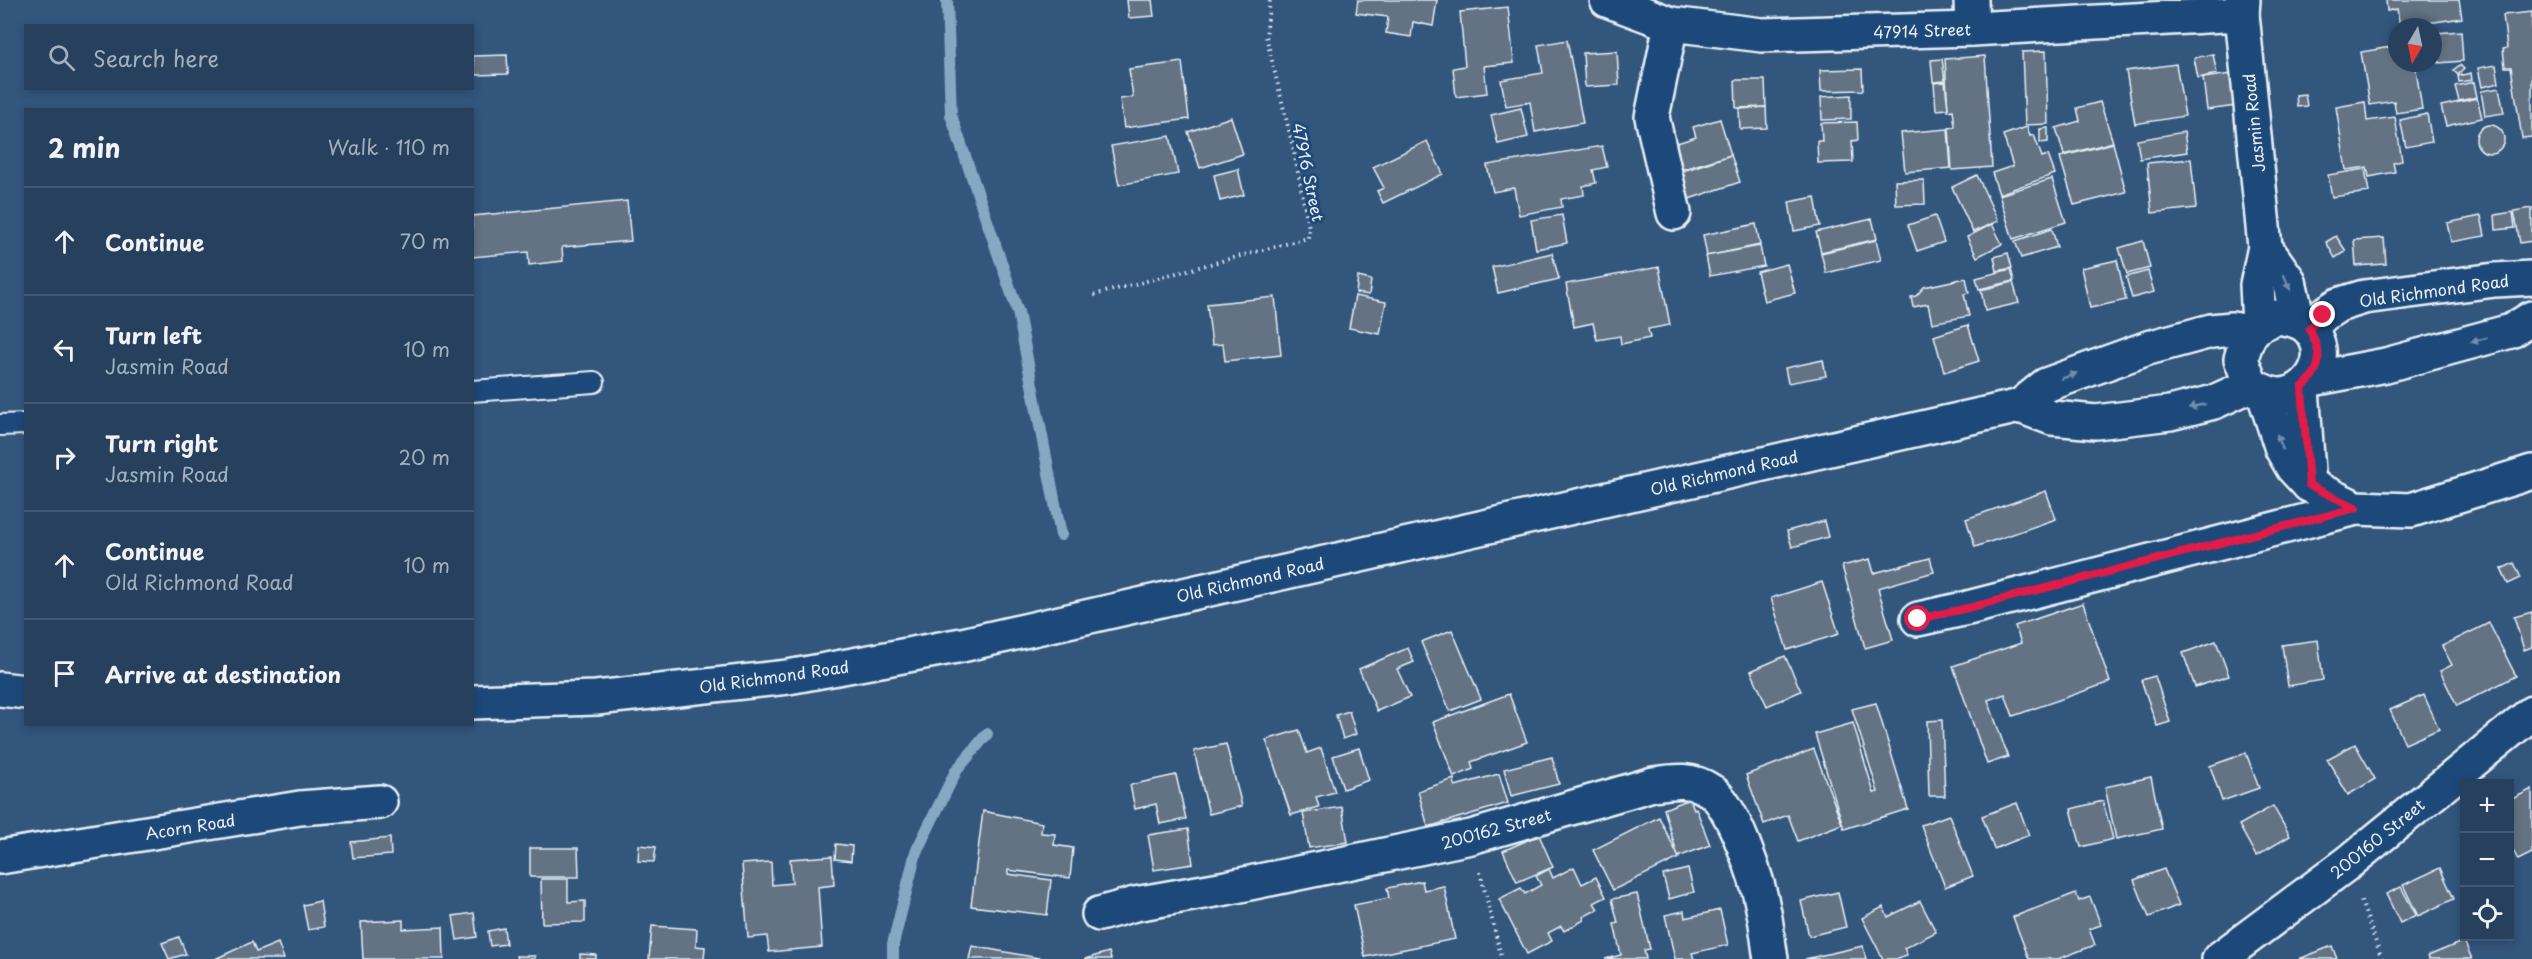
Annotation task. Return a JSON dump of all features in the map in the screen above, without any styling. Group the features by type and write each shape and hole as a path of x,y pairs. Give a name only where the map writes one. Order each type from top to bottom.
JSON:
{"street":[{"name":"47914 Street","path":"1607,0 1671,24 1762,34 1972,15 2242,7"},
{"name":"Jasmin Road","path":"2242,7 2265,247 2257,285 2255,328"},
{"path":"1671,24 1652,117 1674,213"},
{"name":"Jasmin Road","path":"2265,247 2289,281 2303,325"},
{"name":"Old Richmond Road","path":"474,702 596,698 788,677 950,647 2020,406 2046,385 2148,348 2211,332 2255,328 2278,317 2303,325 2338,305 2364,297 2495,280 2532,278"},
{"path":"2020,406 2052,418 2096,422 2170,413 2257,388 2272,395 2283,395 2307,384 2511,331 2532,318"},
{"path":"2303,325 2320,354 2318,367 2307,384 2309,485"},
{"path":"2255,328 2241,359 2257,388 2282,449 2293,468 2309,485 2356,508"},
{"path":"1918,619 2356,508 2411,510 2532,472"},
{"path":"0,689 24,692"},
{"name":"200160 Street","path":"2219,959 2348,863 2532,713"},
{"name":"200162 Street","path":"1099,914 1135,904 1226,888 1471,837 1653,784 1676,780 1696,783 1713,792 1728,809 1763,907 1771,959"},
{"name":"Acorn Road","path":"0,857 300,808 380,802"}],"lane":[{"path":"474,391 594,382"},
{"path":"0,425 24,424"}],"path":[{"name":"47916 Street","path":"1094,295 1308,238 1309,228 1296,159 1266,36 1270,0"},
{"path":"1471,837 1502,959"},
{"path":"2348,863 2382,959"}],"building":[{"path":"1127,0 1152,0 1154,16 1129,18"},
{"path":"1358,0 1437,0 1433,26 1413,22 1411,37 1386,33 1388,17 1356,13"},
{"path":"2386,0 2459,0 2462,18 2442,21 2442,18 2398,18 2397,9 2387,11"},
{"path":"1508,7 1514,63 1484,66 1487,93 1456,97 1453,68 1465,66 1460,12"},
{"path":"2532,12 2532,137 2522,138 2511,67 2505,67 2503,49 2507,48 2503,15"},
{"path":"2461,31 2463,61 2442,63 2442,33"},
{"path":"1567,40 1583,123 1535,132 1530,102 1506,106 1501,80 1543,73 1538,45"},
{"path":"2388,48 2388,72 2416,72 2422,109 2396,113 2394,101 2370,105 2361,52"},
{"path":"1617,51 1619,85 1585,87 1583,53"},
{"path":"2046,51 2048,124 2025,125 2022,52"},
{"path":"2213,54 2217,74 2198,78 2194,58"},
{"path":"507,55 508,74 475,75 474,56"},
{"path":"1985,56 1992,167 1952,170 1949,128 1955,127 1953,110 1948,111 1945,59"},
{"path":"1942,59 1945,81 1933,82 1931,60"},
{"path":"1182,62 1189,119 1124,128 1120,99 1133,97 1129,69"},
{"path":"2176,64 2185,116 2135,124 2126,71"},
{"path":"2460,65 2464,69 2458,75 2453,70"},
{"path":"2496,65 2499,83 2482,87 2478,68"},
{"path":"1862,69 1863,90 1821,91 1820,70"},
{"path":"2471,73 2472,80 2459,82 2458,76"},
{"path":"2231,74 2236,106 2207,110 2203,78"},
{"path":"1735,80 1765,80 1766,107 1736,108"},
{"path":"1945,82 1948,109 1936,110 1934,83"},
{"path":"2474,82 2477,97 2459,101 2455,86"},
{"path":"2499,88 2504,113 2485,116 2481,91"},
{"path":"2305,94 2307,106 2297,107 2296,95"},
{"path":"1851,95 1851,119 1822,120 1821,97"},
{"path":"2477,98 2482,118 2446,126 2441,106"},
{"path":"2100,102 2113,142 2064,155 2056,128 2080,121 2077,108"},
{"path":"2365,102 2367,121 2395,117 2402,161 2393,163 2395,172 2369,177 2367,167 2346,170 2336,107"},
{"path":"1766,107 1767,128 1740,129 1739,109"},
{"path":"1521,108 1528,137 1498,144 1491,115"},
{"path":"2427,114 2432,142 2406,147 2400,120"},
{"path":"1231,117 1243,154 1200,168 1188,132"},
{"path":"1720,119 1731,155 1680,170 1671,145 1696,137 1693,127"},
{"path":"1857,122 1858,140 1852,141 1853,162 1818,163 1817,141 1822,141 1821,123"},
{"path":"2490,125 2500,129 2504,139 2500,149 2490,153 2480,149 2476,139 2480,129"},
{"path":"2027,127 2030,136 2034,135 2042,157 2048,155 2055,174 1999,194 1992,173 2013,166 2003,135"},
{"path":"2048,128 2048,142 2040,143 2040,129"},
{"path":"1948,129 1951,168 1905,172 1901,133"},
{"path":"2184,132 2187,152 2140,159 2137,140"},
{"path":"1170,136 1178,174 1119,185 1111,146"},
{"path":"1427,141 1443,174 1383,203 1377,191 1384,188 1373,167"},
{"path":"2113,143 2126,192 2074,205 2060,157"},
{"path":"1602,146 1607,167 1593,170 1596,183 1583,186 1584,195 1561,199 1562,207 1519,215 1514,188 1493,192 1487,165"},
{"path":"1731,155 1740,182 1689,199 1680,172"},
{"path":"2191,159 2196,208 2152,213 2147,163"},
{"path":"1238,169 1244,195 1220,201 1214,175"},
{"path":"2365,169 2369,192 2332,197 2328,175"},
{"path":"1977,175 1998,221 1973,232 1952,187"},
{"path":"2052,179 2066,222 2013,239 1999,195"},
{"path":"1924,180 1925,204 1896,205 1895,181"},
{"path":"1815,197 1820,226 1794,231 1789,202"},
{"path":"627,201 631,241 562,247 563,261 529,265 528,252 474,257 474,216"},
{"path":"2532,208 2532,241 2520,243 2514,211"},
{"path":"2513,212 2515,228 2496,230 2495,215"},
{"path":"1562,215 1567,243 1536,249 1531,220"},
{"path":"1935,216 1944,242 1917,251 1908,225"},
{"path":"2481,216 2485,236 2451,242 2447,223"},
{"path":"1872,219 1877,239 1821,252 1816,232"},
{"path":"1756,224 1760,245 1707,256 1703,235"},
{"path":"1992,224 2002,244 1977,257 1967,237"},
{"path":"2052,229 2057,247 2021,258 2015,241"},
{"path":"2336,236 2346,251 2335,258 2326,242"},
{"path":"2384,238 2386,264 2356,266 2354,240"},
{"path":"1876,240 1881,260 1826,273 1821,253"},
{"path":"2143,241 2150,268 2127,274 2119,248"},
{"path":"1760,246 1764,266 1710,276 1706,256"},
{"path":"1552,253 1559,279 1498,293 1492,267"},
{"path":"2008,253 2012,268 1997,271 1994,257"},
{"path":"2117,260 2126,300 2090,308 2081,268"},
{"path":"1787,264 1795,293 1764,301 1757,272"},
{"path":"1659,267 1670,325 1648,329 1650,338 1621,344 1620,336 1597,340 1593,323 1574,327 1566,284"},
{"path":"2011,269 2014,281 1979,289 1976,278"},
{"path":"2148,271 2154,292 2132,298 2126,277"},
{"path":"1358,277 1371,280 1369,295 1356,293"},
{"path":"1966,278 1969,293 1964,294 1969,316 1932,323 1928,304 1913,307 1911,297 1916,296 1924,287"},
{"path":"2013,282 2019,303 1985,311 1981,290"},
{"path":"1355,296 1386,302 1380,334 1349,328"},
{"path":"1275,297 1281,355 1225,361 1223,344 1212,345 1207,304"},
{"path":"1968,325 1979,361 1944,372 1934,336"},
{"path":"1823,360 1826,376 1788,383 1785,368"},
{"path":"2046,491 2056,519 1975,547 1966,519"},
{"path":"1824,521 1828,537 1792,547 1787,531"},
{"path":"1930,558 1934,572 1878,588 1893,640 1865,648 1842,566 1870,559 1874,573"},
{"path":"2514,563 2521,578 2508,584 2501,569"},
{"path":"1822,582 1839,634 1787,650 1771,598"},
{"path":"2083,603 2110,682 2013,716 2005,694 1988,700 2008,757 1987,764 1953,666 2021,643 2015,626"},
{"path":"2532,612 2532,647 2524,650 2514,617"},
{"path":"2489,623 2516,676 2457,706 2440,671 2452,665 2442,646"},
{"path":"1452,630 1481,699 1450,711 1421,642"},
{"path":"2318,640 2323,680 2288,686 2282,645"},
{"path":"2216,641 2229,676 2195,687 2183,653"},
{"path":"1408,648 1414,662 1397,669 1410,697 1377,711 1359,669"},
{"path":"1785,656 1801,691 1767,706 1751,671"},
{"path":"2155,676 2170,722 2157,726 2141,680"},
{"path":"1509,694 1527,742 1471,762 1473,769 1454,777 1433,722"},
{"path":"2424,695 2439,729 2405,744 2390,710"},
{"path":"1876,703 1908,809 1844,829 1815,734 1853,723 1874,793 1878,792 1852,709"},
{"path":"1349,711 1356,734 1343,739 1336,715"},
{"path":"1942,720 1945,796 1929,796 1927,721"},
{"path":"1299,730 1307,753 1321,748 1335,792 1316,797 1319,807 1291,815 1266,740"},
{"path":"1226,744 1242,806 1209,814 1194,751"},
{"path":"2355,744 2375,779 2348,795 2327,759"},
{"path":"1359,748 1369,780 1343,789 1333,756"},
{"path":"1814,749 1842,824 1798,841 1788,815 1764,824 1746,775"},
{"path":"2246,753 2259,788 2222,801 2210,766"},
{"path":"1552,757 1559,784 1511,796 1504,769"},
{"path":"1499,774 1508,803 1428,827 1418,791 1454,779 1455,786"},
{"path":"1176,775 1186,819 1160,824 1156,804 1135,809 1130,785"},
{"path":"2151,777 2162,829 2116,839 2105,787"},
{"path":"2532,789 2532,853 2518,860 2514,852 2514,798"},
{"path":"1690,799 1694,809 1696,808 1710,845 1678,857 1664,809"},
{"path":"2103,801 2113,839 2081,847 2071,809"},
{"path":"2017,803 2029,835 1994,849 1982,816"},
{"path":"2273,806 2290,836 2256,856 2239,825"},
{"path":"1342,807 1348,842 1309,848 1303,813"},
{"path":"983,811 1042,823 1041,833 1055,834 1054,845 1073,848 1070,878 1008,870 1008,874 1051,880 1047,915 971,906"},
{"path":"1949,815 1973,876 1945,887 1921,825"},
{"path":"1659,817 1679,858 1613,890 1593,850"},
{"path":"1188,829 1193,864 1154,870 1148,835"},
{"path":"1539,835 1553,867 1517,882 1503,851"},
{"path":"390,838 391,855 353,858 351,842"},
{"path":"836,844 852,846 851,861 835,859"},
{"path":"639,845 656,847 654,862 638,861"},
{"path":"530,848 578,848 579,877 530,877"},
{"path":"832,856 834,885 818,887 822,947 769,952 767,936 748,938 742,864 771,862 772,885 792,883 790,859"},
{"path":"1574,867 1582,884 1596,877 1606,897 1594,903 1598,909 1583,917 1584,920 1564,931 1561,926 1548,933 1552,941 1527,954 1499,899 1521,888 1525,894 1541,885 1536,876 1549,869 1553,878"},
{"path":"2440,868 2454,899 2418,916 2403,885"},
{"path":"1688,869 1694,892 1669,899 1663,875"},
{"path":"2164,869 2179,905 2149,917 2134,880"},
{"path":"541,879 568,879 568,902 585,901 585,922 542,923"},
{"path":"1422,881 1424,890 1444,886 1455,939 1365,957 1354,905 1389,898 1387,888"},
{"path":"2401,887 2416,915 2400,923 2386,894"},
{"path":"1838,892 1846,927 1809,936 1801,901"},
{"path":"2076,893 2079,901 2090,897 2101,925 2089,929 2095,945 2058,959 2029,959 2013,917"},
{"path":"1637,894 1650,949 1644,950 1646,959 1605,959 1621,955 1614,924 1618,923 1612,899"},
{"path":"320,901 324,927 308,930 303,905"},
{"path":"1920,901 1936,932 1904,948 1907,955 1899,959 1883,959 1862,918 1883,907 1888,917"},
{"path":"1720,910 1728,945 1692,953 1694,959 1675,959 1665,915 1684,911 1685,918"},
{"path":"474,913 477,937 457,940 453,916"},
{"path":"403,920 403,929 443,927 444,959 363,959 361,922"},
{"path":"652,926 697,929 696,946 705,947 704,959 649,959"},
{"path":"504,928 506,944 490,946 488,931"},
{"path":"179,937 186,954 169,959 162,943"},
{"path":"2464,941 2472,959 2429,959 2428,956"},
{"path":"252,942 256,952 278,943 284,959 215,959"},
{"path":"972,946 1044,959 969,959"},
{"path":"1863,946 1866,959 1805,959"},
{"path":"2332,946 2337,959 2299,959"},
{"path":"1109,952 1111,959 1085,959"},
{"path":"580,954 596,955 596,959 580,959"},
{"path":"516,956 535,956 535,959 517,959"}],"waterway":[{"path":"947,0 951,115 1018,312 1061,535"},
{"path":"893,959 893,944 916,852 956,771 987,734"}],"route":[{"path":"1918,619 2356,508 2309,485 2310,469 2302,388 2312,379 2318,367 2320,354 2309,329 2323,315"}]}
